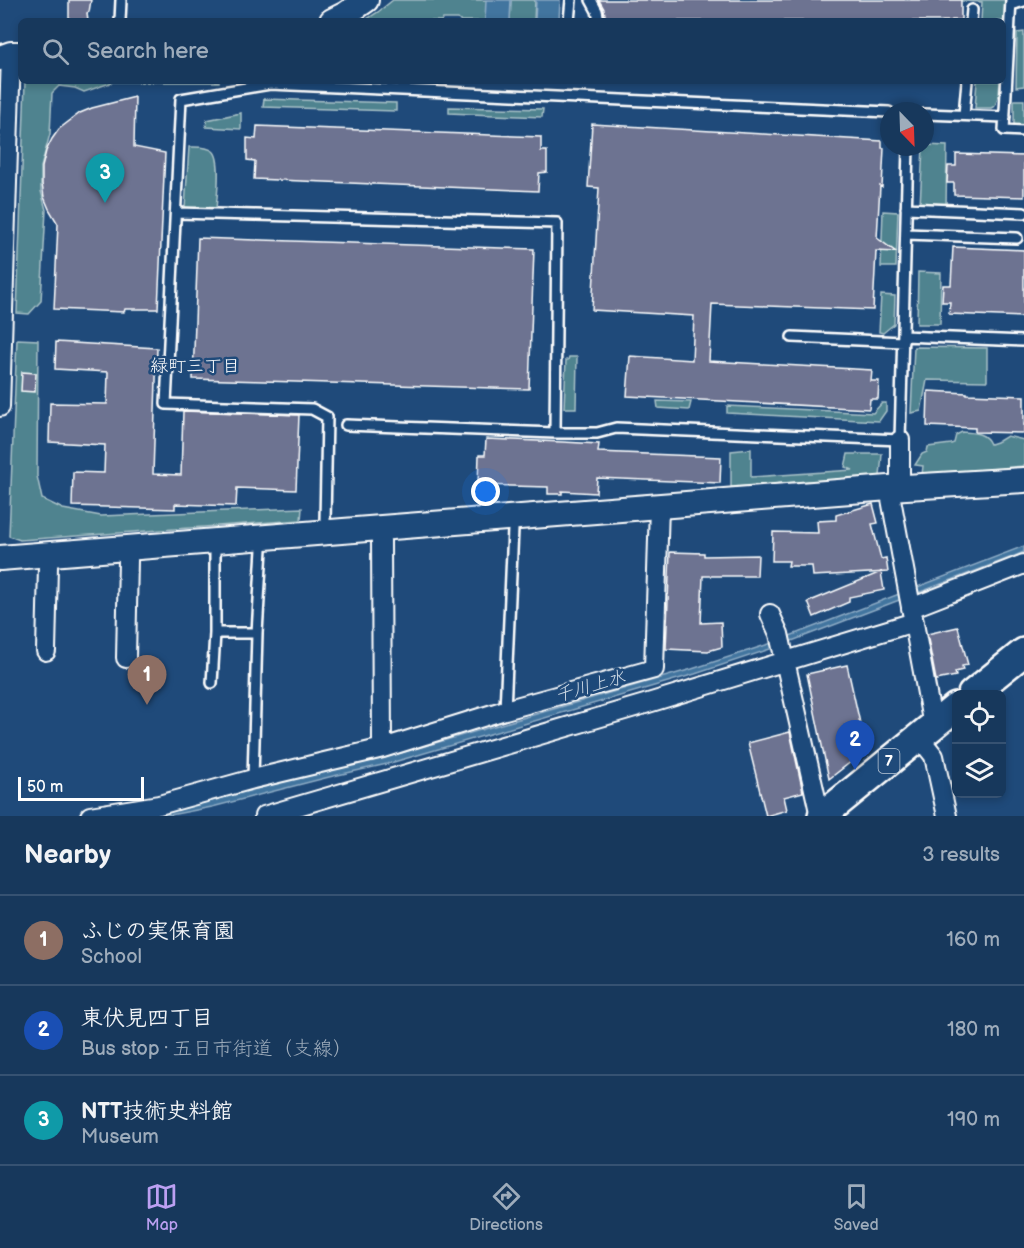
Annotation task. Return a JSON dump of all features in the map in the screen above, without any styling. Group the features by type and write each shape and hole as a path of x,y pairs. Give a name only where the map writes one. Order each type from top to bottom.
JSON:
{"main road":[{"path":"977,690 1024,652"},
{"name":"7","path":"821,816 952,711"}],"street":[{"path":"338,18 366,0"},
{"path":"0,407 11,55"},
{"path":"900,440 895,488 926,732 934,756 947,816"},
{"path":"0,558 895,488 1024,480"},
{"path":"90,816 159,805 253,779 383,748 505,710 654,669 659,506"},
{"path":"381,540 383,748"},
{"path":"126,658 128,560"},
{"path":"264,816 284,813 785,661 910,605 1024,564"},
{"path":"46,651 48,566"},
{"path":"770,614 785,661 821,816"}],"lane":[{"path":"120,18 121,0"},
{"path":"569,18 571,0"},
{"path":"591,0 598,18"},
{"path":"1024,1 1011,2 1004,130 1024,131"},
{"path":"971,18 972,10"},
{"path":"325,522 327,417 312,409 166,404 181,99 270,84 880,112"},
{"path":"964,115 967,84"},
{"path":"934,114 1005,117"},
{"path":"346,425 555,433 597,433 616,428 900,440 908,156"},
{"path":"906,208 1024,213"},
{"path":"176,213 557,223 555,433"},
{"path":"906,234 1017,238"},
{"path":"792,337 1024,341"},
{"path":"505,710 513,530"},
{"path":"253,779 262,549"},
{"path":"213,683 215,553"},
{"path":"215,633 257,633"}],"green space":[{"path":"393,0 494,0 498,18 369,18"},
{"path":"511,0 535,0 534,18 510,18"},
{"path":"947,0 1005,0 1004,18 981,18 982,2"},
{"path":"1024,32 1024,86 1016,87 1017,33"},
{"path":"25,84 107,84 84,92 59,86 52,93 50,134 41,167 41,191 46,210 41,301 29,314 17,313"},
{"path":"977,84 1000,84 995,106 975,108"},
{"path":"264,99 396,103 396,111 263,107"},
{"path":"1014,100 1024,100 1024,126 1014,126"},
{"path":"449,107 543,109 542,117 449,113"},
{"path":"241,113 241,129 206,127 207,120"},
{"path":"934,145 947,146 946,207 920,206 923,156 934,156"},
{"path":"189,147 208,148 216,155 218,178 216,209 185,208"},
{"path":"883,211 898,212 896,267 881,267"},
{"path":"918,272 941,273 940,324 917,324"},
{"path":"881,295 895,296 894,324 883,333 879,332"},
{"path":"17,339 38,340 37,476 42,499 63,509 101,516 302,508 301,520 20,540 9,536"},
{"path":"914,347 987,348 987,381 927,380 921,411 911,413"},
{"path":"569,357 577,357 576,408 564,408 566,360"},
{"path":"657,401 691,402 689,410 658,408"},
{"path":"882,403 886,403 886,411 879,421 727,413 727,406 873,413"},
{"path":"962,432 982,435 990,444 1007,436 1024,440 1024,466 922,475 923,466 915,465 922,454 927,452 928,447 954,443 956,435"},
{"path":"751,449 751,477 853,470 845,467 848,454 882,454 880,476 731,487 731,451"}],"water":[{"path":"486,0 511,0 510,18 485,18"},
{"path":"536,0 560,0 559,18 535,18"},
{"path":"1024,546 1024,552 1012,557 776,647 695,674 387,764 212,807 165,816 137,816 207,802 320,772 380,759 692,669 769,644"}],"building":[{"path":"69,0 91,0 88,18 69,18"},
{"path":"599,0 961,0 961,18 606,18"},
{"path":"135,97 134,147 165,153 158,309 125,309 124,312 54,309 58,224 44,197 42,167 46,151 59,129 80,113"},
{"path":"592,124 880,141 880,156 884,156 877,238 896,252 876,251 873,310 712,304 709,361 872,370 871,381 879,381 878,399 870,399 869,409 627,396 630,356 692,360 694,316 592,310 599,188 588,187"},
{"path":"257,126 541,137 541,151 547,151 547,172 539,173 538,191 254,179 255,161 247,160 247,138 256,139"},
{"path":"956,154 1024,156 1024,197 954,195 954,183 947,183 948,166 956,166"},
{"path":"198,238 534,249 529,389 193,379"},
{"path":"953,247 1024,250 1024,317 949,314 950,302 942,302 943,285 951,285"},
{"path":"56,342 157,348 153,474 181,475 183,411 299,415 296,490 237,488 236,506 175,504 175,509 72,506 73,472 104,473 105,445 49,442 50,403 107,404 108,372 55,369"},
{"path":"22,372 36,373 35,392 21,391"},
{"path":"928,391 1024,396 1024,433 975,432 975,428 927,426"},
{"path":"486,439 599,444 598,452 721,457 720,483 597,478 596,493 562,491 562,494 548,494 548,487 478,485 479,455 485,455"},
{"path":"873,504 878,523 872,524 881,559 886,558 888,572 813,576 812,566 788,566 789,561 772,561 773,532 818,533 817,521 836,520 836,515"},
{"path":"670,552 704,553 704,556 758,555 757,576 703,576 701,623 721,622 722,647 708,651 666,649"},
{"path":"881,572 884,590 849,597 849,602 814,617 808,602"},
{"path":"958,627 968,665 962,666 963,670 955,672 956,676 936,680 927,634"},
{"path":"847,665 866,750 829,779 807,674"},
{"path":"790,732 803,792 784,797 787,810 766,816 748,743"}],"place":[{"name":"NTT技術史料館","path":"105,203"},
{"name":"ふじの実保育園","path":"147,705"},
{"name":"東伏見四丁目","path":"855,770"}],"district":[{"name":"緑町三丁目","path":"195,366"}],"water label":[{"name":"千川上水","path":"590,686"}]}
